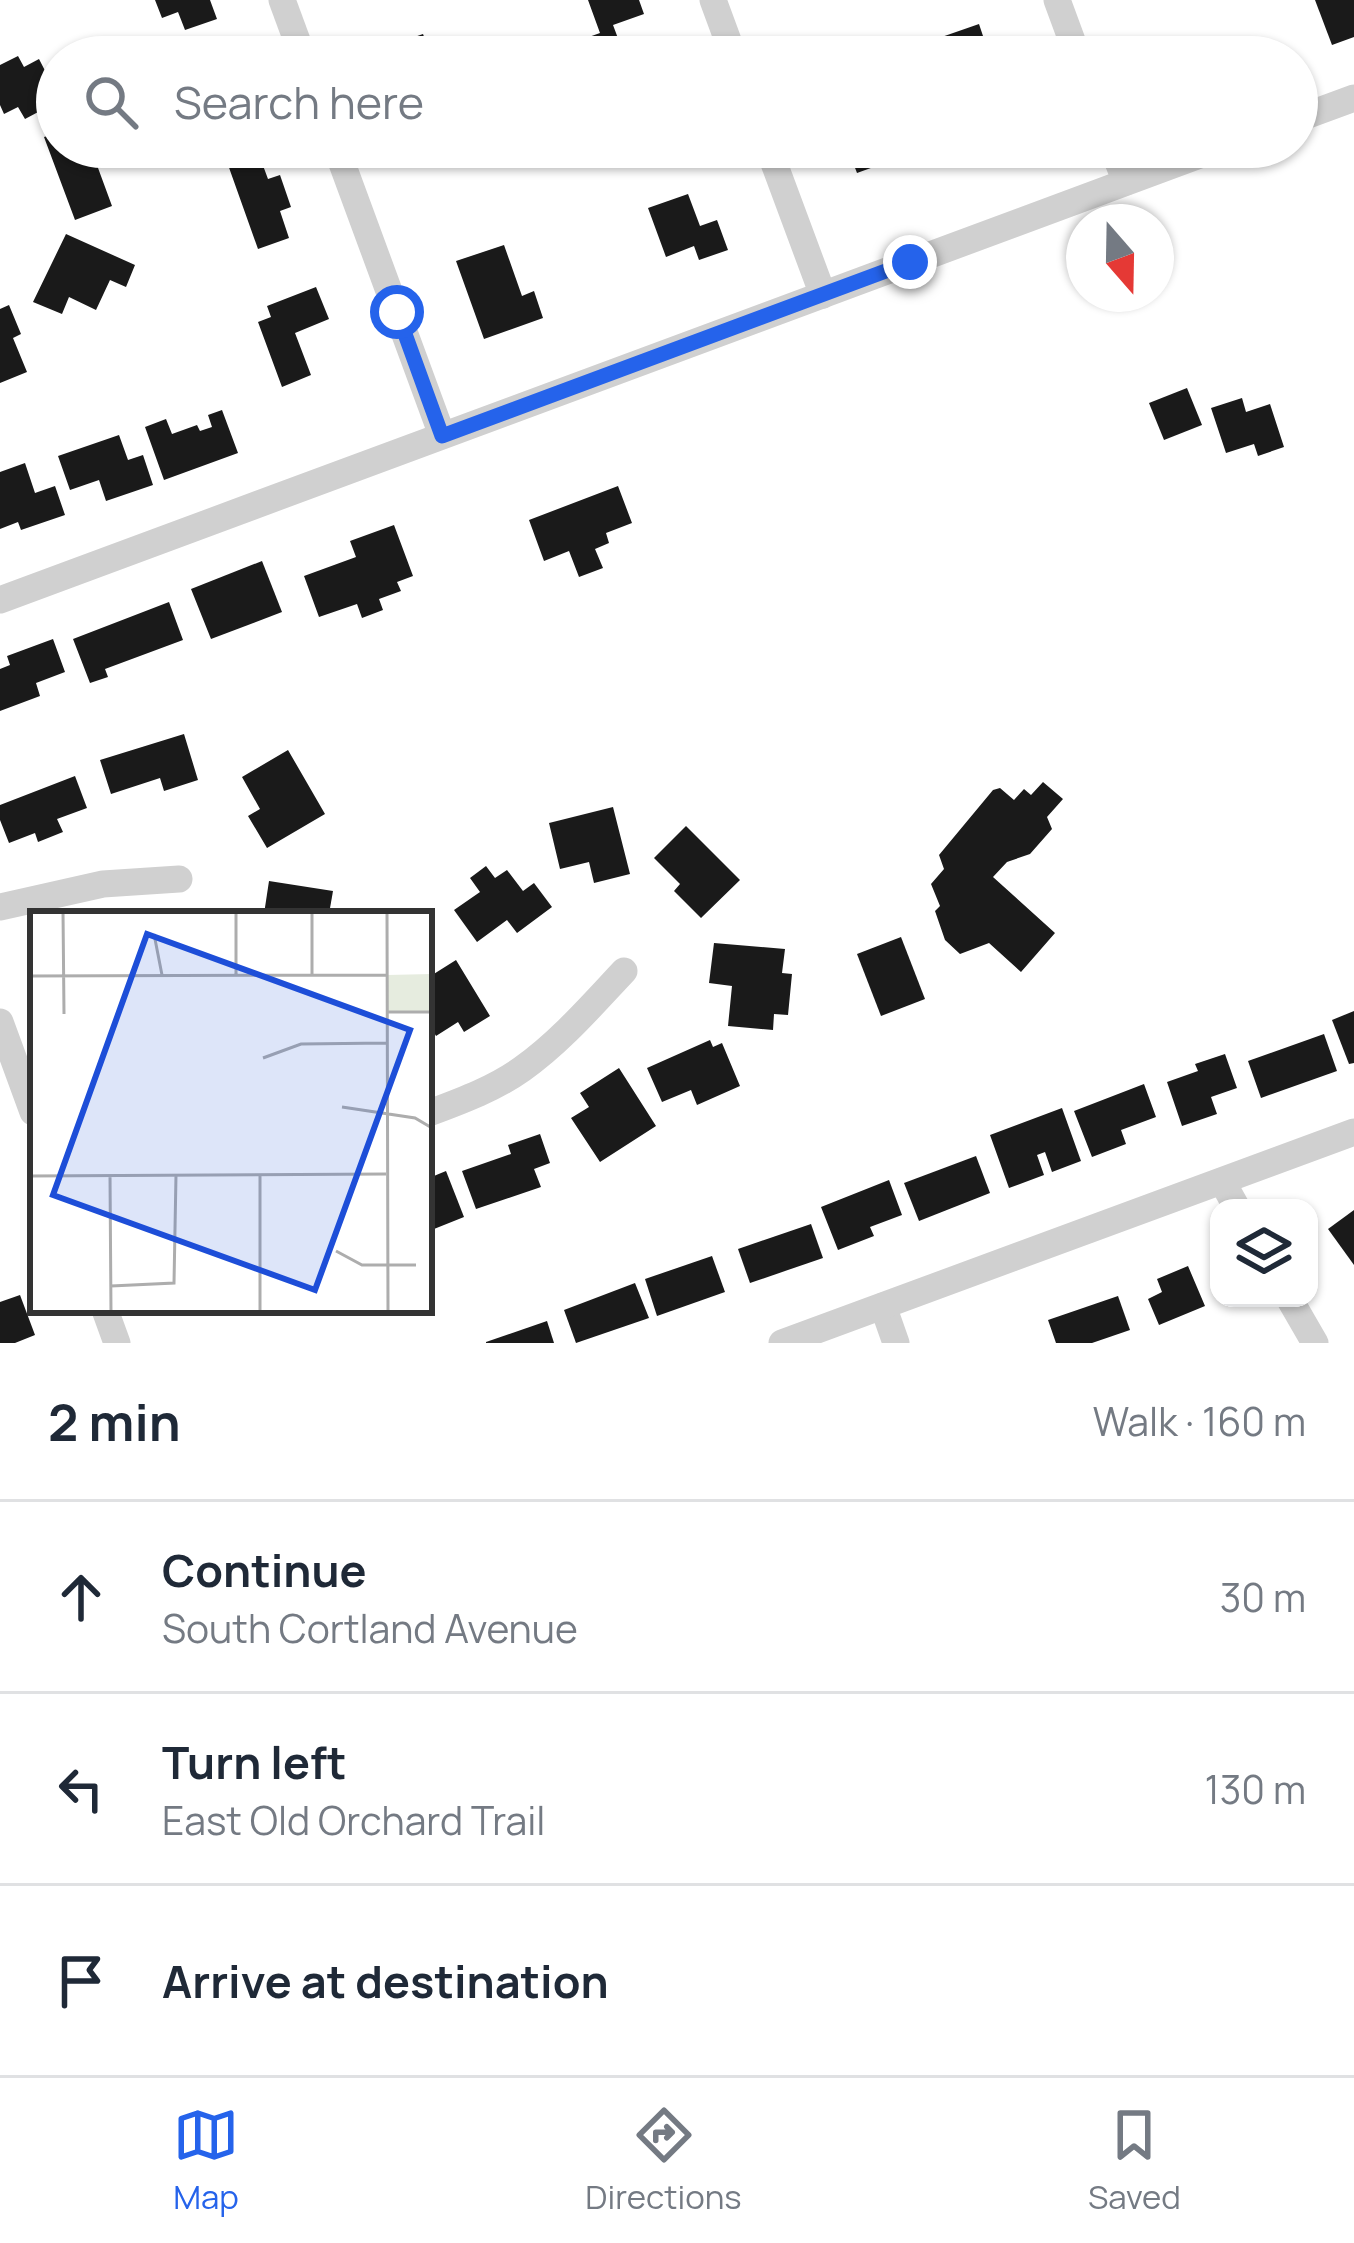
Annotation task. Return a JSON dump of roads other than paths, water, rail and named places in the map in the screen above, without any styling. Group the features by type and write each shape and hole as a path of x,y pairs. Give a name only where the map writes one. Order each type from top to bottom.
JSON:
{"street":[{"path":"283,0 296,36"},
{"path":"713,0 726,36"},
{"path":"1057,0 1070,36"},
{"path":"1318,111 1354,98"},
{"path":"345,168 442,436"},
{"path":"776,168 823,295"},
{"path":"1120,168 1126,182"},
{"path":"0,600 1164,168"},
{"path":"0,907 103,884 179,879"},
{"path":"432,1112 522,1069 624,971"},
{"path":"0,1022 30,1104"},
{"path":"782,1343 1354,1132"},
{"path":"1222,1181 1233,1199"},
{"path":"883,1306 896,1343"},
{"path":"1294,1307 1315,1343"},
{"path":"106,1313 117,1343"}]}
